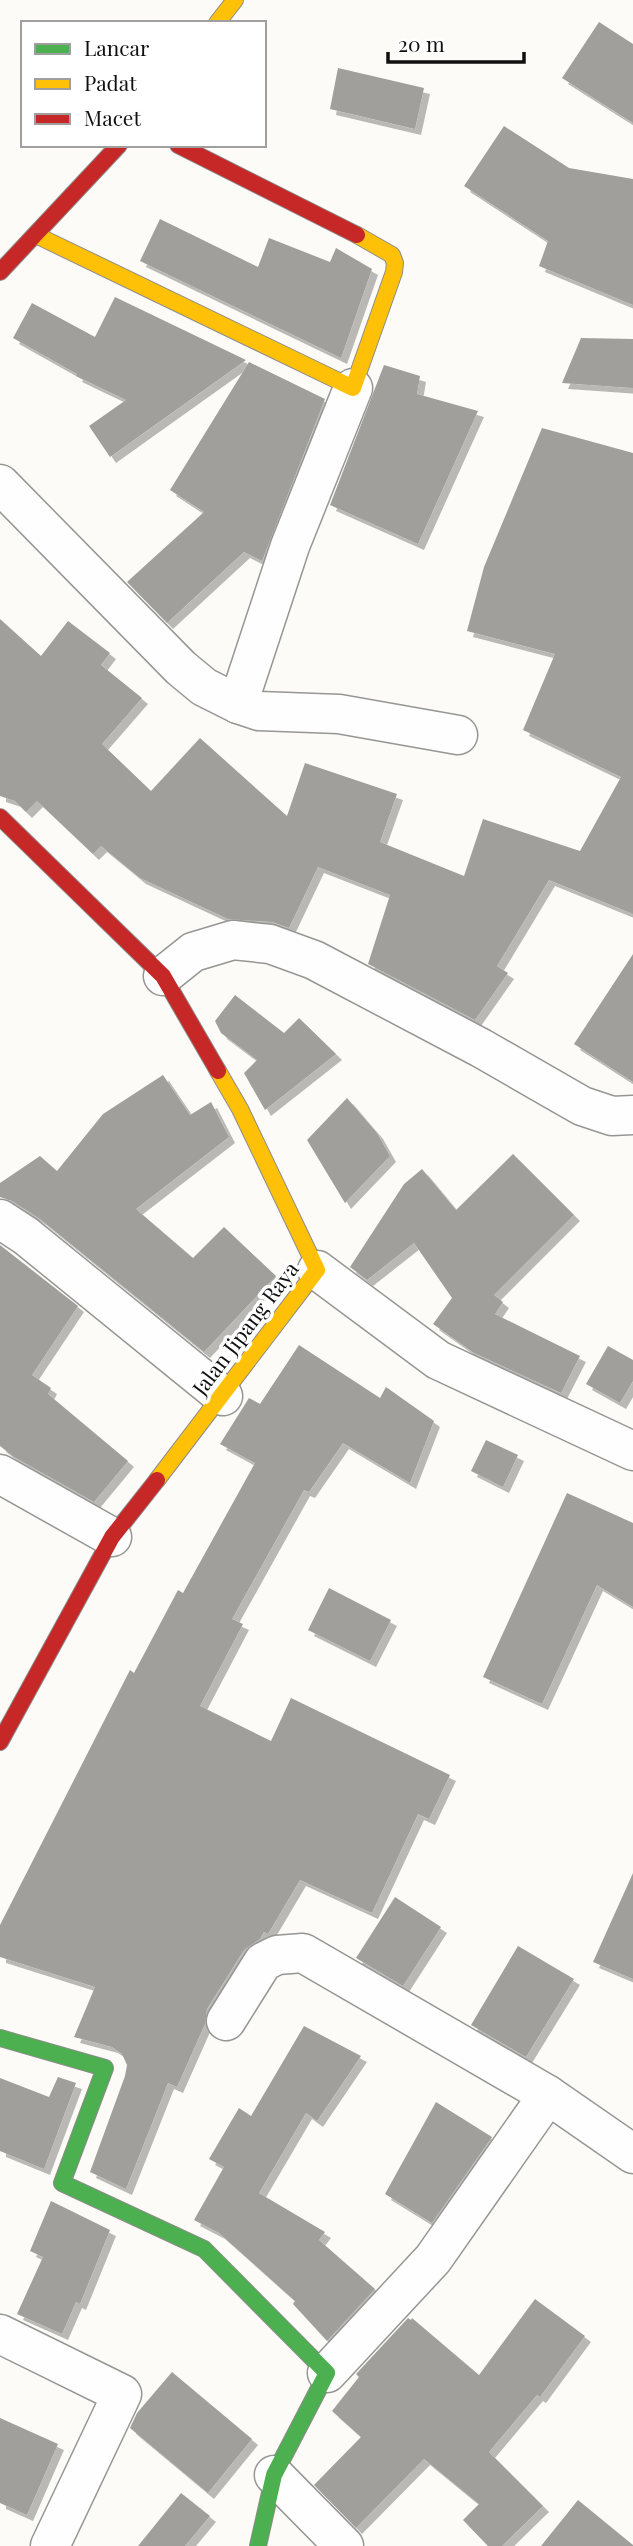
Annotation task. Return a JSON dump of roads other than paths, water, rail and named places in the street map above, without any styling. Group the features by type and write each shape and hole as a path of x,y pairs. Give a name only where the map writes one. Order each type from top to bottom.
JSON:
{"street":[{"path":"219,21 235,0"},
{"path":"0,271 117,147"},
{"path":"182,147 334,222 392,255 395,263 353,388 290,546 238,704"},
{"path":"36,235 353,388"},
{"path":"0,484 181,668 204,687 259,711 339,714 458,735"},
{"name":"Jalan Jipang Raya","path":"0,817 163,976 240,1109 317,1270 223,1396 112,1537 0,1742"},
{"path":"163,976 194,952 233,940 270,944 314,960 481,1048 582,1106 612,1116 633,1115"},
{"path":"0,1219 26,1236 223,1396"},
{"path":"317,1270 438,1360 633,1451"},
{"path":"0,1474 112,1537"},
{"path":"226,2021 263,1962 277,1955 303,1953 548,2095 633,2154"},
{"path":"0,2038 105,2068 62,2183 204,2249 327,2373"},
{"path":"258,2546 274,2475 327,2373 433,2259 548,2095"},
{"path":"0,2334 122,2394 50,2546"},
{"path":"274,2475 344,2546"}]}
